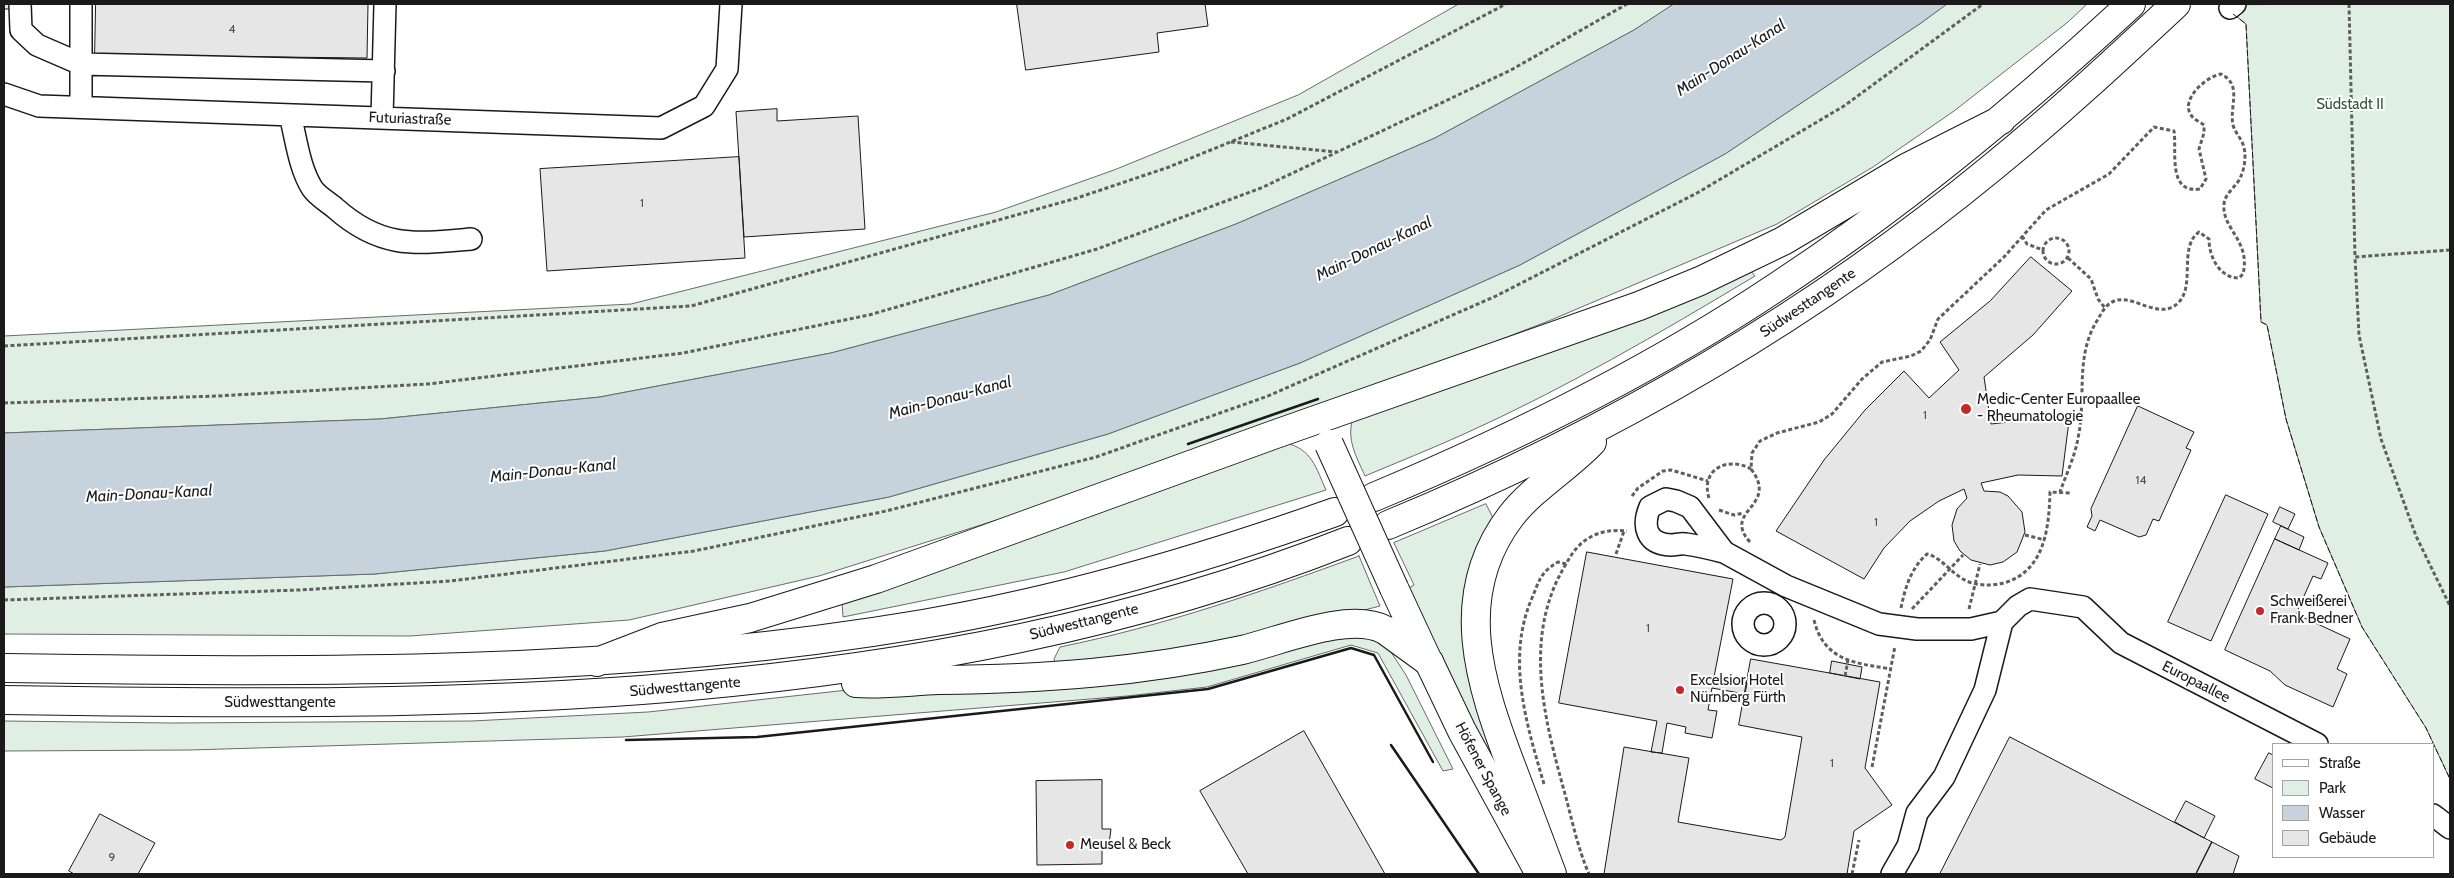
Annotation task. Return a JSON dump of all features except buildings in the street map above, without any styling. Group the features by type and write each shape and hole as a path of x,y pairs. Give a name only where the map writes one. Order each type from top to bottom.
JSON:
{"main road":[{"name":"Südwesttangente","path":"1374,497 1466,458 1560,412 1690,341 1834,249 1942,168 2001,120 2131,4"},
{"name":"Südwesttangente","path":"1388,525 1482,485 1612,421 1744,346 1873,259 1993,168 2099,76 2176,4"},
{"path":"597,662 662,637 750,618 802,604 956,551 1318,419 1601,320 1700,282 1790,237 1906,168 2001,120"},
{"name":"Höfener Spange","path":"1318,419 1394,588 1462,731 1540,874"},
{"path":"1552,874 1498,732 1482,682 1476,643 1477,597 1488,557 1511,517 1529,496 1551,476 1574,460 1612,421"},
{"name":"Südwesttangente","path":"4,668 295,672 438,670 597,662 798,643 925,624 1037,602 1126,580 1215,554 1335,512"},
{"name":"Südwesttangente","path":"4,700 272,704 426,701 589,695 777,678 932,655 1094,621 1213,587 1348,540"},
{"path":"777,678 861,684 1039,678 1100,673 1211,657 1328,628 1360,624 1378,626 1386,630 1429,662"}],"street":[{"path":"81,4 81,107"},
{"path":"382,118 384,4"},
{"name":"Futuriastraße","path":"4,94 39,106 661,128 704,106 727,69 731,4"},
{"path":"14,14 21,30 38,45 81,64 384,71"},
{"path":"290,115 303,168 313,189 344,217 385,240 411,244 471,239"},
{"path":"1724,552 1690,507 1676,501 1666,500 1650,507 1645,526 1650,536 1657,542 1670,545 1684,544 1724,552 1786,586 1879,624 1898,616 1917,629 1964,629 2002,622 1985,690 1944,777 1922,802 1916,813 1908,846 1892,874"},
{"path":"1775,606 1786,586"},
{"name":"Europaallee","path":"2002,622 2018,606 2030,599 2083,607 2121,643 2315,743"},
{"path":"2434,816 2450,828"}],"path":[{"path":"4,346 691,306 1077,198 1169,167 1286,119 1506,4"},
{"path":"4,403 217,396 428,384 683,353 869,315 1097,249 1262,188 1511,70 1627,4"},
{"path":"4,600 299,590 450,581 694,551 886,511 1096,457 1268,396 1496,296 1697,192 1844,106 1983,4"},
{"path":"2349,4 2355,257 2359,335 2381,439 2416,536 2450,606"},
{"path":"1751,469 1752,453 1760,441 1777,433 1819,422 1832,414 1849,393 1882,362 1911,356 1921,351 1930,340 1938,319 2004,257 2046,210 2109,174 2154,127 2174,131 2178,181 2184,187 2192,190 2200,189 2206,179 2199,149 2204,133 2204,125 2191,116 2189,109 2195,91 2213,75 2220,74 2232,82 2235,94 2233,124 2243,143 2245,153 2241,177 2228,194 2224,203 2224,212 2228,223 2239,239 2243,254 2242,274 2239,278 2233,278 2224,272 2214,261 2209,239 2199,232 2191,242 2188,273 2180,302 2172,308 2154,309 2121,300 2111,303 2105,308 2089,335 2085,348 2081,377 2078,439 2060,492"},
{"path":"1230,142 1338,152"},
{"path":"2022,236 2027,244 2043,250"},
{"path":"2068,258 2059,264 2050,263 2044,257 2043,250 2048,241 2061,238 2068,245 2068,258 2091,279 2098,299 2105,308"},
{"path":"2355,257 2450,250"},
{"path":"1710,500 1707,491 1708,480 1713,471 1721,465 1731,462 1742,464 1751,469 1757,477 1760,488 1758,498 1753,507 1744,513 1734,515 1716,508"},
{"path":"1633,495 1638,488 1663,471 1672,470 1708,480"},
{"path":"1872,767 1891,669 1898,616 1904,592 1915,567 1927,554 1934,556 1961,578 1975,584 1998,584 2018,577 2036,560 2045,540 2050,516 2050,492 2071,493"},
{"path":"1744,513 1742,534 1758,547"},
{"path":"1616,554 1627,523"},
{"path":"1589,874 1547,729 1540,681 1541,646 1546,617 1553,586 1574,548 1588,537 1602,531 1625,531 1650,536"},
{"path":"2025,535 2045,540"},
{"path":"1898,616 1963,555"},
{"path":"1547,791 1530,736 1522,692 1519,645 1524,617 1543,571 1558,562 1566,564"},
{"path":"1964,629 1980,564"},
{"path":"1812,597 1812,611 1818,634 1830,650 1848,660 1891,669"},
{"path":"1845,676 1848,660"},
{"path":"1852,874 1859,840"}],"green space":[{"path":"1459,4 1674,4 1634,30 1435,138 1236,224 1049,295 831,353 600,397 380,419 4,433 4,336 631,304 996,212 1114,170 1298,95"},
{"path":"1947,4 2087,4 2068,22 1954,111 1873,167 1777,224 1551,320 1350,398 1038,507 819,576 629,620 410,636 4,634 4,587 375,574 605,551 889,497 1108,434 1300,363 1520,265 1725,154"},
{"name":"Südstadt II","path":"2450,4 2450,779 2426,728 2362,627 2319,527 2286,419 2267,325 2261,322 2246,24 2222,5"},
{"path":"1747,266 1755,276 1611,359 1501,417 1452,440 1365,476 1351,440 1353,418"},
{"path":"1286,443 1302,450 1312,460 1326,490 1064,572 843,617 842,602"},
{"path":"1486,504 1494,520 1479,554 1499,751 1490,756 1434,646 1409,588 1414,585 1394,543"},
{"path":"1359,556 1380,606 1222,646 1056,665 1054,659 1060,647 1136,629 1211,607"},
{"path":"1367,633 1389,649 1406,675 1453,769 1443,771 1378,653 1351,645 1207,687 1127,696 623,737 190,750 4,751 4,721 172,723 472,721 648,712"}],"water":[{"name":"Main-Donau-Kanal","path":"1674,4 1947,4 1725,154 1520,265 1300,363 1108,434 889,497 605,551 375,574 4,587 4,433 380,419 600,397 831,353 1049,295 1236,224 1435,138 1634,30"}],"fence":[{"path":"2233,14 2246,24 2261,322 2267,325 2286,419 2319,527 2362,627 2426,728 2433,743"},
{"path":"2434,745 2450,779"}],"wall":[{"path":"1188,444 1318,399"},
{"path":"626,740 757,737 1208,689 1351,648 1374,655 1433,762"},
{"path":"1391,745 1479,874"}],"place":[{"name":"Medic-Center Europaallee - Rheumatologie","path":"1966,409"},
{"name":"Schweißerei Frank Bedner","path":"2260,611"},
{"name":"Excelsior Hotel Nürnberg Fürth","path":"1680,690"},
{"name":"Meusel & Beck","path":"1070,845"}]}
